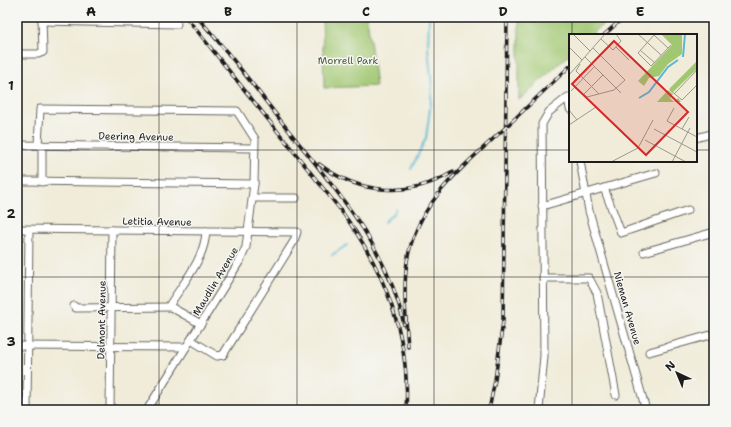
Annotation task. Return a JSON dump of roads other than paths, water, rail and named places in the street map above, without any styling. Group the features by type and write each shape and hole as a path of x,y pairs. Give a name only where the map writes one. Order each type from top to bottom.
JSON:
{"street":[{"path":"17,54 38,54 43,52 42,19 177,24"},
{"path":"539,410 544,356 542,124 549,112 568,97 569,103"},
{"name":"Maudlin Avenue","path":"40,145 40,109 237,111 255,139 254,184 246,247 241,259 147,410"},
{"path":"697,138 714,133"},
{"name":"Deering Avenue","path":"17,145 254,148"},
{"path":"40,145 42,182"},
{"name":"Nieman Avenue","path":"580,162 589,211 646,410"},
{"path":"542,206 656,172"},
{"path":"25,181 254,184"},
{"path":"604,188 621,233 688,210"},
{"path":"252,198 296,198"},
{"name":"Letitia Avenue","path":"17,229 297,232 294,241 223,355 217,356 191,340"},
{"path":"27,410 29,230"},
{"name":"Delmont Avenue","path":"110,410 112,230"},
{"path":"171,307 169,306 202,253 206,242 206,231"},
{"path":"644,252 714,232"},
{"path":"543,278 589,278 597,293 616,395"},
{"path":"74,306 76,308 111,309 171,307 201,324"},
{"path":"649,352 714,334"},
{"path":"17,346 186,347"}],"waterway":[{"path":"411,169 426,138 431,101 432,86 428,48 429,17"},
{"path":"384,222 396,209"},
{"path":"332,255 347,245"}],"railway":[{"path":"186,17 339,208 355,230 369,254 381,278 399,329 404,355 406,410"},
{"path":"197,17 240,68 355,216 385,268 396,296 404,325"},
{"path":"489,410 495,380 503,321 507,17"},
{"path":"605,34 624,17"},
{"path":"408,347 405,304 407,262 412,241 420,222 431,204 458,172 569,67"},
{"path":"319,164 351,182 368,187 385,189 402,189 419,186 453,172"}],"park label":[{"name":"Morrell Park","path":"348,60"}]}
